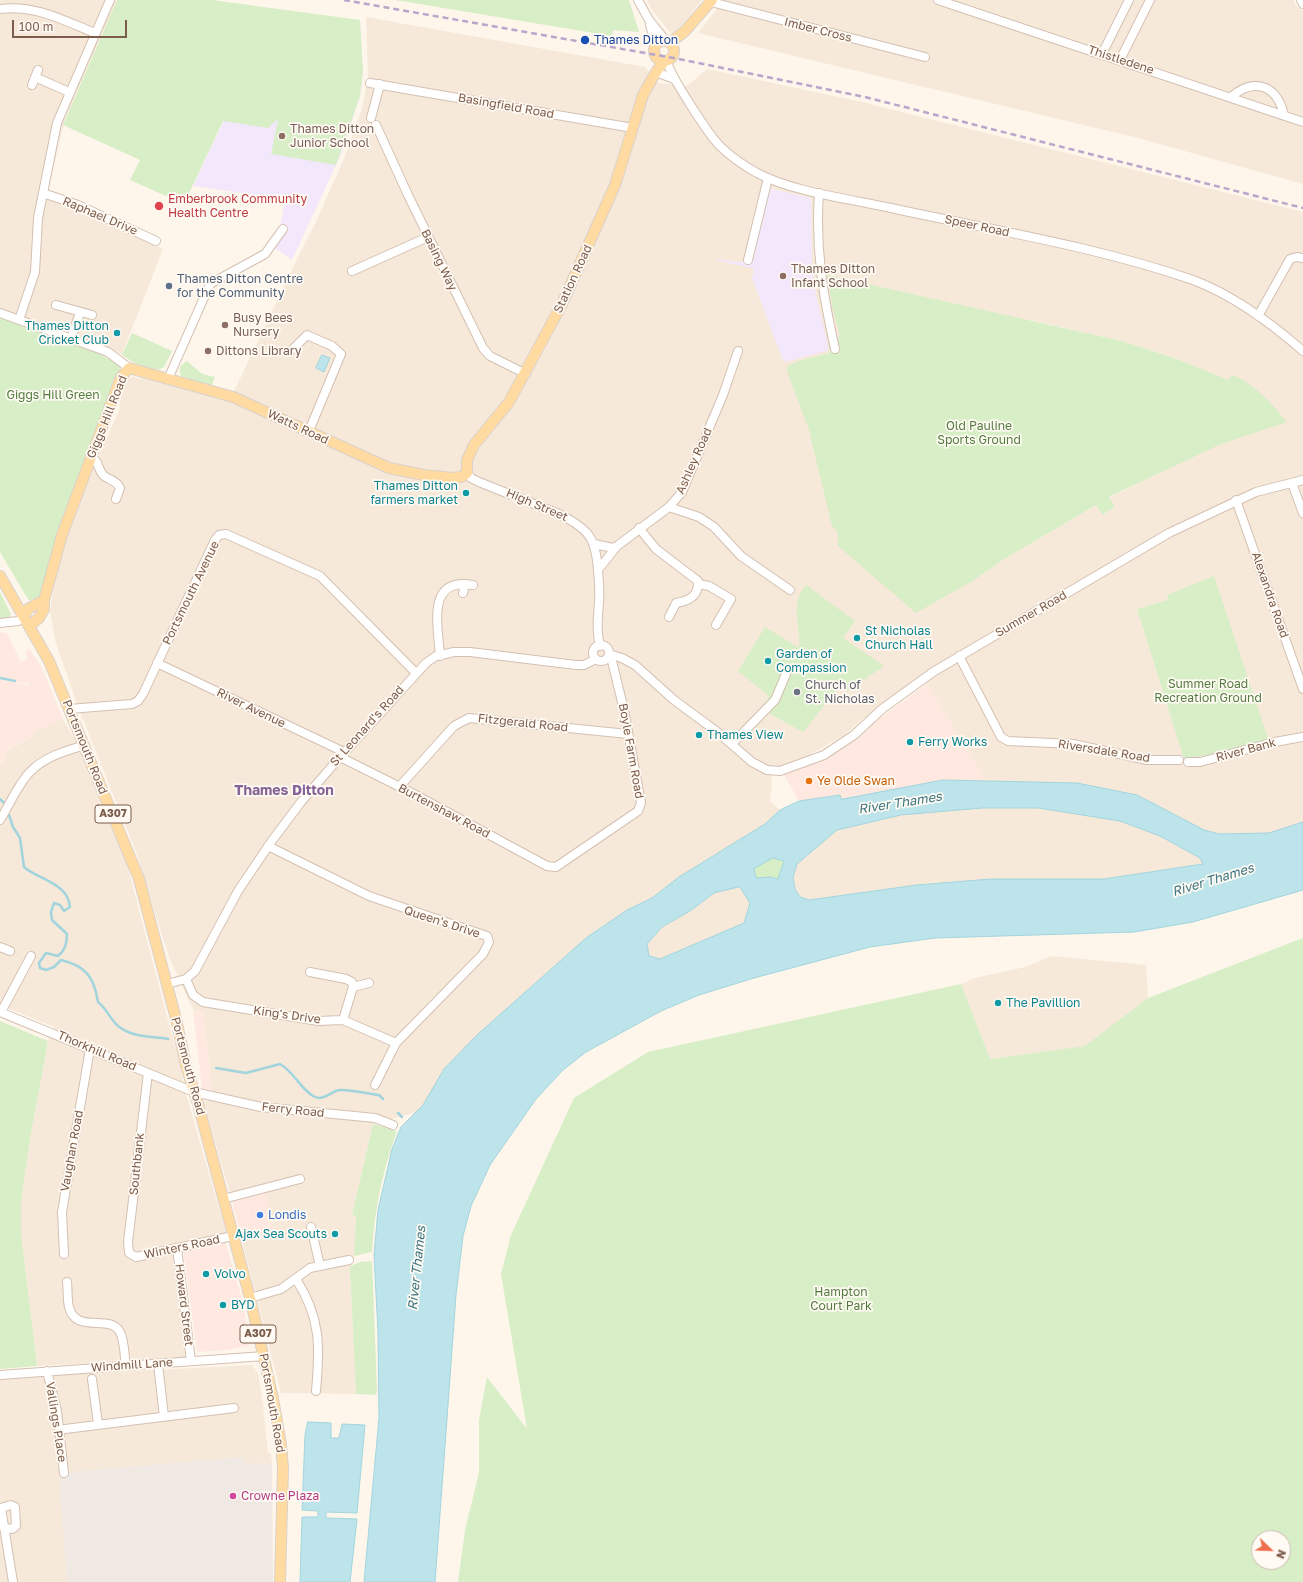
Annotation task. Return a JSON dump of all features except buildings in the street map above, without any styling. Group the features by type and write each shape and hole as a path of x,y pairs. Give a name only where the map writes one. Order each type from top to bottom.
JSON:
{"main road":[{"path":"668,42 685,31 711,1"},
{"path":"661,41 668,42 675,49 672,59 663,61 654,50 656,45 661,41"},
{"name":"Station Road","path":"466,473 467,460 474,445 502,412 526,374 562,304 608,204 621,170 643,95 663,61"},
{"name":"Watts Road","path":"129,368 230,396 376,463 399,470 453,478 461,477 466,473"},
{"name":"Giggs Hill Road","path":"27,621 28,609 44,600 62,535 121,377 129,368"},
{"name":"Portsmouth Road","path":"0,576 49,661 85,744 139,879 264,1356 281,1444 283,1482 280,1582"}],"street":[{"path":"19,320 35,272 38,218 57,123 69,92 110,0"},
{"path":"638,0 649,20 668,42"},
{"name":"Thistledene","path":"938,0 1303,122"},
{"path":"1102,54 1129,0"},
{"path":"1120,60 1150,0"},
{"path":"1301,0 1303,4"},
{"name":"Imber Cross","path":"711,1 925,57"},
{"path":"0,9 27,8 95,33"},
{"path":"649,20 656,45"},
{"name":"Speer Road","path":"663,61 719,145 736,161 768,178 819,193 1099,252 1195,281 1215,290 1258,316 1277,329 1303,351"},
{"path":"656,72 674,79"},
{"path":"32,85 37,73 69,92"},
{"name":"Basingfield Road","path":"370,83 633,128"},
{"path":"371,118 380,84"},
{"path":"1231,97 1247,86 1256,85 1266,88 1275,95 1281,104 1284,115"},
{"name":"Basing Way","path":"376,125 428,237 486,353 526,374"},
{"path":"748,260 746,251 768,178"},
{"name":"Raphael Drive","path":"43,193 78,205 156,241"},
{"path":"819,193 817,223 818,252 835,349"},
{"path":"168,379 210,284 265,254 283,229"},
{"path":"352,271 428,237"},
{"path":"1258,316 1290,259 1297,257 1303,258"},
{"path":"56,305 80,313 92,315"},
{"name":"Giggs Hill Road","path":"0,313 108,352 129,368"},
{"path":"71,338 80,313"},
{"path":"293,349 307,334 332,346 341,354 309,431"},
{"name":"Ashley Road","path":"598,570 617,546 669,506 682,492 723,395 738,351"},
{"path":"91,458 96,460 99,470 104,476 118,484 120,488 116,499"},
{"name":"High Street","path":"466,473 471,478 536,504 572,521 584,530 594,544 598,570 599,603 597,620 600,646"},
{"name":"Summer Road","path":"732,744 752,762 767,770 774,771 807,762 840,745 864,727 882,709 959,656 1169,533 1236,500 1256,492 1303,480"},
{"path":"1292,483 1303,513"},
{"name":"Alexandra Road","path":"1236,500 1303,689"},
{"path":"669,506 699,517 714,527 741,556 790,590"},
{"path":"639,528 656,549 693,576 698,584 713,588 731,599 716,625"},
{"name":"Portsmouth Avenue","path":"69,709 126,704 138,701 143,694 215,540 219,535 226,534 320,576 415,672"},
{"path":"594,544 613,548 617,546"},
{"path":"440,656 438,609 440,598 445,589 451,586 460,583 469,584 463,593"},
{"path":"669,618 676,603 687,602 692,599 698,584"},
{"path":"0,623 27,621"},
{"path":"600,646 606,648 608,656 603,661 596,658 594,652 596,648 600,646"},
{"name":"St Leonard's Road","path":"186,979 195,971 228,908 268,846 301,802 415,672 426,663 440,656 454,652 470,652 576,665 584,665 596,658"},
{"path":"608,656 635,665 674,700 732,744 775,700 786,674"},
{"name":"Boyle Farm Road","path":"548,866 552,867 560,865 640,809 640,789 614,666 608,656"},
{"name":"Riversdale Road","path":"959,656 1001,737 1008,741 1072,744 1147,760 1179,760"},
{"name":"River Avenue","path":"157,663 342,755"},
{"name":"Fitzgerald Road","path":"399,786 454,726 469,718 628,734"},
{"name":"River Bank","path":"1188,762 1200,762 1274,742 1303,737"},
{"path":"0,820 29,773 48,759 61,752 85,744"},
{"name":"Burtenshaw Road","path":"342,755 548,866"},
{"name":"Queen's Drive","path":"268,846 376,898 487,936 489,942 483,954 396,1043"},
{"path":"0,948 10,950"},
{"path":"1,1012 31,956"},
{"path":"310,972 346,979 352,982 353,987 343,1020"},
{"path":"167,984 186,979"},
{"name":"King's Drive","path":"186,979 194,995 203,1002 318,1021 343,1020 396,1043"},
{"path":"353,987 369,983"},
{"name":"Thorkhill Road","path":"1,1012 194,1092"},
{"path":"376,1085 396,1043"},
{"name":"Vaughan Road","path":"64,1254 62,1212 90,1049"},
{"name":"Southbank","path":"132,1256 128,1251 128,1242 148,1073"},
{"name":"Ferry Road","path":"194,1092 260,1107 375,1118 393,1124"},
{"path":"223,1199 300,1179"},
{"path":"311,1227 320,1266"},
{"name":"Winters Road","path":"132,1256 136,1257 233,1236"},
{"name":"Howard Street","path":"177,1248 191,1361"},
{"path":"250,1298 281,1289 310,1268 349,1260"},
{"path":"296,1279 308,1297 315,1322 320,1354 316,1391"},
{"path":"67,1282 69,1308 74,1317 83,1323 104,1323 113,1326 120,1332 126,1366"},
{"name":"Windmill Lane","path":"0,1375 264,1356"},
{"path":"158,1364 164,1417"},
{"name":"Vallings Place","path":"48,1371 57,1411 64,1473"},
{"path":"92,1379 98,1424"},
{"path":"64,1429 234,1408"},
{"path":"4,1528 13,1582"}],"shaded area":[{"path":"0,0 117,0 65,119 48,190 48,199 69,205 163,249 122,354 56,328 0,309"},
{"path":"647,0 702,0 673,36 652,10"},
{"path":"724,0 1294,0 1294,3 1303,11 1303,184 1138,138 698,33"},
{"name":"Thames Ditton Junior School","path":"276,10 360,20 363,72 360,96 342,152 292,260 268,243 281,223 285,199 193,186"},
{"path":"366,17 645,67 658,83 687,86 707,69 862,102 1303,212 1303,822 1269,833 1219,834 1204,831 1137,795 1077,783 987,782 921,675 870,713 843,736 807,756 780,768 771,778 770,801 780,810 765,824 652,898 627,910 586,938 535,983 417,1112 373,1124 352,1215 356,1216 354,1256 350,1268 356,1394 281,1393 241,1237 274,1229 265,1194 232,1200 203,1101 211,1100 212,1090 203,1012 193,1010 169,957 135,849 78,707 55,640 50,611 58,560 90,474 119,411 122,387 126,379 133,377 151,380 229,402 315,224 346,154 362,109 368,77","holes":["1030,320 1122,341 1177,359 1211,376 1202,452 1109,498 1115,506 1103,515 1096,505 1001,561 974,580 801,360 830,353","1167,594 1268,739 1209,755 1184,759 1137,609 1169,600"]},
{"name":"Thames Ditton Infant School","path":"768,188 811,198 812,267 816,295 829,350 786,362 782,358 752,278 754,271 752,268 715,260 749,263"},
{"path":"0,632 7,633 21,662 28,658 25,652 30,650 42,668 63,719 33,732 35,736 9,748 2,764 0,763 0,679 29,686 28,682 24,684 0,678"},
{"path":"927,684 987,782 943,780 841,799 840,795 799,801 783,773 827,757"},
{"path":"63,719 82,753 124,853 178,1058 186,1094 226,1233 172,1245 187,1358 37,1366 21,1233 21,1202 30,1139 48,1041 54,1027 0,1005 0,764 2,764 9,749 35,736 33,732"},
{"path":"983,808 1038,808 1120,821 1159,836 1200,858 1203,864 1104,879 991,879 917,885 809,900 800,897 795,889 793,877 797,864 837,830 901,815"},
{"path":"740,887 750,903 745,923 660,959 649,956 647,944 662,927 690,911 714,893"},
{"path":"1051,956 1146,965 1148,998 1086,1046 990,1059 961,984 975,978 1025,967"},
{"path":"193,1010 203,1012 212,1090 202,1089"},
{"path":"265,1193 274,1229 241,1237 232,1200"},
{"path":"225,1241 244,1306 249,1346 227,1350 197,1352 183,1250"},
{"path":"252,1365 258,1373 268,1453 271,1453 272,1463 245,1464 244,1457 60,1473 67,1582 0,1582 0,1378"},
{"path":"244,1457 245,1464 272,1463 273,1582 67,1582 59,1473"}],"green space":[{"path":"117,0 212,0 360,20 363,72 360,96 336,165 271,154 278,119 268,128 223,121 184,204 130,180 140,160 63,125"},
{"path":"395,0 629,0 639,32 613,30 612,36"},
{"name":"Old Pauline Sports Ground","path":"827,275 1122,341 1177,359 1228,380 1233,375 1242,379 1256,389 1269,401 1287,422 1221,444 1109,497 1115,506 1103,515 1096,505 1001,561 974,580 916,613 837,545 838,534 832,526 809,430 787,371 788,366 801,360 830,353 828,342 840,336 833,310"},
{"name":"Giggs Hill Green","path":"0,318 100,354 119,365 120,368 60,526 41,595 32,600 29,600 26,596 0,552"},
{"path":"132,333 172,351 164,367 159,369 148,369 122,355"},
{"path":"187,361 202,374 215,377 211,387 181,376 180,367"},
{"name":"Summer Road Recreation Ground","path":"1214,576 1268,739 1209,755 1184,759 1137,609 1168,600 1167,595"},
{"path":"806,585 855,621 843,638 884,666 847,691 840,686 803,732 761,709 769,696 738,671 765,627 799,648 797,609 801,593"},
{"path":"0,592 11,614 10,617 0,619"},
{"path":"773,857 784,861 778,879 770,877 756,878 754,869"},
{"name":"Hampton Court Park","path":"1303,938 1303,1582 458,1582 465,1530 479,1473 479,1420 487,1377 527,1429 501,1274 511,1235 574,1098 648,1052 961,984 990,1059 1085,1046 1148,998"},
{"path":"0,1021 48,1041 30,1139 21,1202 21,1233 37,1366 0,1369"},
{"path":"373,1124 397,1131 387,1160 380,1190 372,1252 354,1256 356,1216 352,1215"},
{"path":"372,1261 376,1395 356,1394 350,1268 350,1266 360,1262"}],"water":[{"path":"322,355 330,358 324,372 316,368"},
{"name":"River Thames","path":"943,780 1077,783 1137,795 1204,830 1219,834 1269,833 1303,822 1303,890 1193,922 1134,932 935,938 870,947 754,978 699,995 661,1011 586,1052 563,1070 536,1099 490,1165 471,1206 463,1236 456,1295 435,1582 364,1582 379,1418 378,1332 374,1255 378,1210 392,1149 401,1127 423,1105 444,1069 477,1035 586,938 627,910 652,898 679,877 765,824 780,810 799,801 840,795 841,799","holes":["983,808 1038,808 1120,821 1160,836 1200,858 1203,864 1104,879 991,879 917,885 809,900 800,897 795,889 793,877 797,864 837,830 901,815","773,858 784,861 778,879 770,877 756,878 754,869","740,887 750,903 744,923 660,959 649,956 647,944 662,927 690,911 714,893"]},
{"path":"308,1422 331,1423 331,1438 339,1438 342,1424 365,1425 357,1513 326,1512 326,1518 357,1519 350,1582 300,1582 302,1517 318,1517 318,1511 302,1510 305,1435"}],"waterway":[{"path":"0,678 15,681"},
{"path":"0,799 4,803"},
{"path":"9,815 13,827 20,838 24,867 59,887 68,899 70,907 64,911 60,905 54,903 51,912 52,920 67,934 66,943 64,949 58,956 46,953 39,963 40,968 46,970 54,967 61,960 83,969 91,979 98,1002 118,1026 136,1035 168,1039"},
{"path":"216,1068 246,1073 280,1064 290,1072 308,1092 317,1098 343,1090 379,1095 383,1099"},
{"path":"398,1113 402,1117"}],"railway":[{"path":"344,0 679,59 865,97 1303,208"}],"place":[{"name":"Thames Ditton","path":"585,40"},
{"name":"Thames Ditton Junior School","path":"282,136"},
{"name":"Emberbrook Community Health Centre","path":"159,206"},
{"name":"Thames Ditton Infant School","path":"783,276"},
{"name":"Thames Ditton Centre for the Community","path":"169,286"},
{"name":"Busy Bees Nursery","path":"225,325"},
{"name":"Thames Ditton Cricket Club","path":"117,333"},
{"name":"Dittons Library","path":"208,351"},
{"name":"Thames Ditton farmers market","path":"466,493"},
{"name":"St Nicholas Church Hall","path":"857,638"},
{"name":"Garden of Compassion","path":"768,661"},
{"name":"Church of St. Nicholas","path":"797,692"},
{"name":"Thames View","path":"699,735"},
{"name":"Ferry Works","path":"910,742"},
{"name":"Ye Olde Swan","path":"809,781"},
{"name":"The Pavillion","path":"998,1003"},
{"name":"Londis","path":"260,1215"},
{"name":"Ajax Sea Scouts","path":"335,1234"},
{"name":"Volvo","path":"206,1274"},
{"name":"BYD","path":"223,1305"},
{"name":"Crowne Plaza","path":"233,1496"}],"district":[{"name":"Thames Ditton","path":"284,791"}]}
